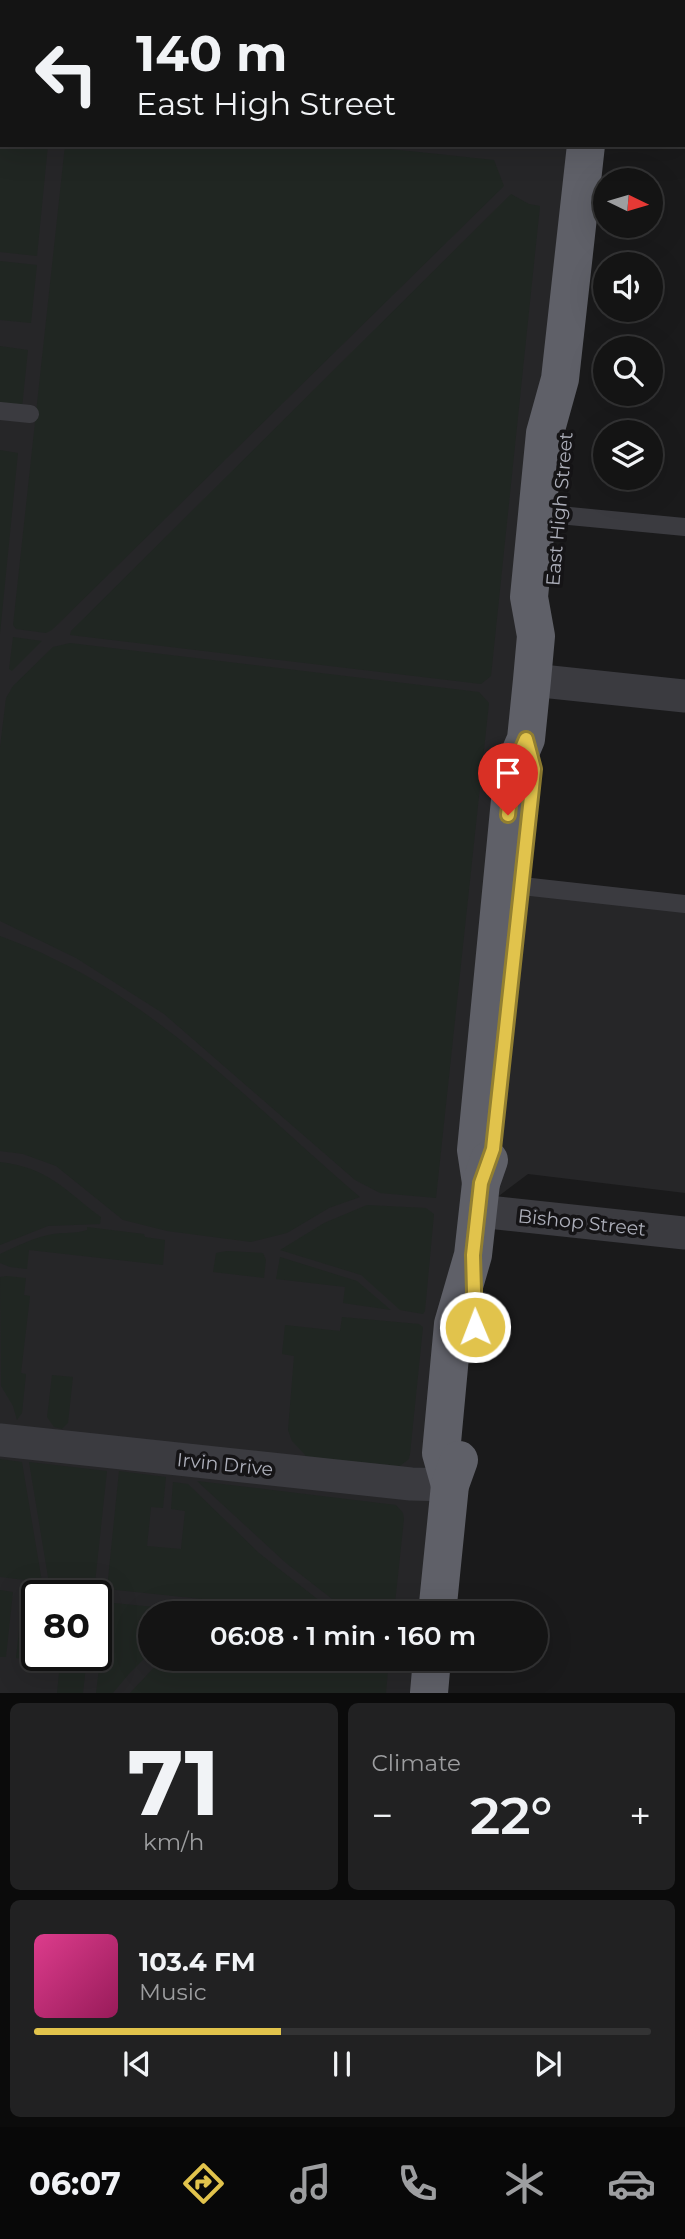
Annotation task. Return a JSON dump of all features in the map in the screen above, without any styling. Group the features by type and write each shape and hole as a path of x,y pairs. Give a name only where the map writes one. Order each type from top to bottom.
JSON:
{"highway":[{"name":"East High Street","path":"480,1197 475,1150 501,884 513,769 526,739 536,636 530,597 538,501 545,433 560,379 586,147"},
{"name":"East High Street","path":"536,636 551,596 568,431 560,379"},
{"name":"East High Street","path":"438,1601 450,1485 461,1454 475,1327 473,1255 480,1197 493,1149 534,769 526,739"},
{"path":"429,1693 431,1671"}],"street":[{"path":"532,680 685,696"},
{"name":"Bishop Street","path":"480,1197 685,1233"},
{"name":"Irvin Drive","path":"0,1440 411,1484 450,1485"}],"lane":[{"path":"0,411 30,414"},
{"path":"559,515 685,527"},
{"path":"522,886 685,904"}],"shaded area":[{"path":"0,147 586,147 501,884 685,903 685,1193 528,1174 479,1211 440,1601 138,1601 138,1671 432,1671 429,1693 0,1693"},
{"path":"0,147 48,147 37,256 0,252"},
{"path":"65,147 372,147 494,160 504,186 52,630 46,633 16,629 13,625"},
{"path":"511,194 529,204 540,206 491,676 481,684 70,635 71,631"},
{"path":"0,261 37,265 31,323 0,320"},
{"path":"0,346 28,350 22,408 0,405"},
{"path":"0,450 18,453 0,634"},
{"path":"13,637 42,641 12,671 9,669"},
{"path":"70,643 479,692 489,703 436,1198 380,1193 355,1180 164,1014 76,958 0,921 0,747 6,698 13,686 53,647"},
{"path":"0,936 96,981 137,1008 214,1068 360,1197 329,1208 287,1233 251,1242 167,1231 123,1220 56,1166 23,1154 0,1151"},
{"path":"0,1162 32,1169 44,1175 101,1217 100,1224 48,1226 0,1245"},
{"path":"367,1205 426,1208 434,1214 423,1314 400,1310 361,1275 280,1250 324,1223"},
{"path":"87,1227 144,1234 145,1237 165,1240 163,1265 29,1250 27,1269 0,1263 0,1254 26,1242 53,1234 83,1231 87,1230"},
{"path":"216,1253 263,1253 266,1260 264,1278 213,1272"},
{"path":"280,1257 357,1281 391,1310 343,1303 345,1287 276,1279"},
{"path":"0,1277 26,1278 24,1295 30,1296 21,1373 26,1374 22,1413 17,1420 13,1406 1,1386"},
{"path":"342,1317 419,1324 423,1327 410,1454 409,1459 400,1466 307,1457 292,1441 288,1430 294,1356 282,1354 285,1325 340,1331"},
{"path":"52,1375 73,1377 68,1423 62,1429 54,1427 47,1417"},
{"path":"0,1459 22,1462 42,1580 0,1577"},
{"path":"29,1462 107,1471 95,1580 49,1580"},
{"path":"119,1471 166,1477 163,1508 151,1507 147,1546 181,1549 185,1511 171,1509 173,1482 188,1484 259,1553 320,1601 221,1601 112,1590 112,1580 108,1580"},
{"path":"197,1481 396,1505 403,1513 395,1601 335,1601 286,1563"},
{"path":"0,1590 13,1592 6,1657 0,1657"},
{"path":"112,1604 138,1605 138,1665 113,1693 96,1693 99,1671 112,1671"},
{"path":"21,1612 21,1659 16,1658"},
{"path":"59,1671 85,1671 83,1693 57,1693"},
{"path":"151,1671 388,1671 386,1693 130,1693"}],"route":[{"path":"475,1327 473,1255 481,1183 493,1149 534,769 526,739 513,769 508,815"}]}
